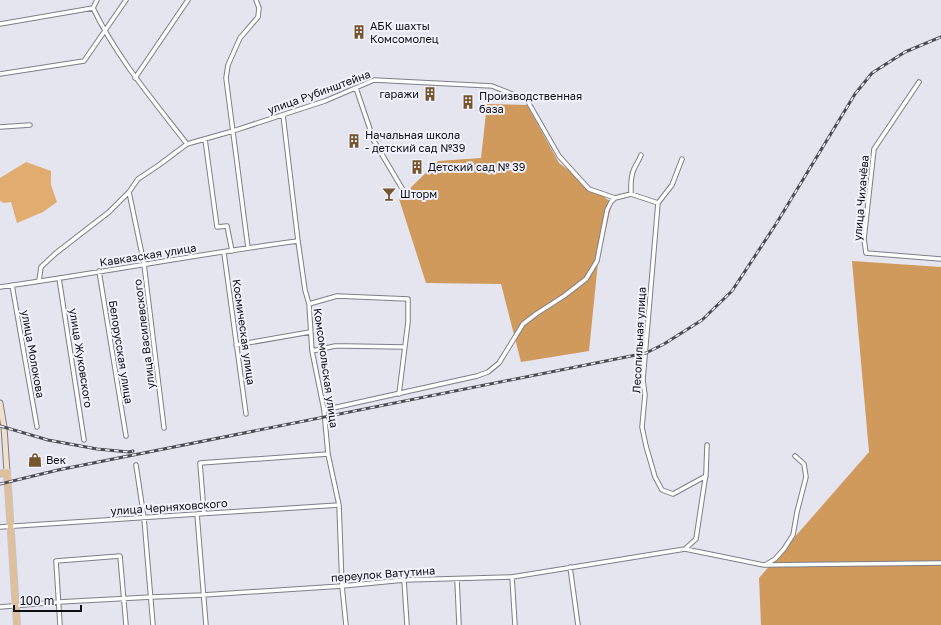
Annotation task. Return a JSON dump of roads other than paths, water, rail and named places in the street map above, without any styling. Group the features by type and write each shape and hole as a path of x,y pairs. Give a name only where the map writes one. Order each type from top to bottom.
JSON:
{"main road":[{"path":"0,474 7,472 17,625"}],"street":[{"path":"93,8 97,0"},
{"path":"0,74 84,61 126,0"},
{"path":"135,78 188,0"},
{"path":"248,248 226,78 228,65 240,38 258,17 259,8 256,0"},
{"path":"0,24 93,8"},
{"path":"93,8 104,32 135,78 186,144"},
{"name":"улица Рубинштейна","path":"39,281 41,267 56,253 109,212 138,179 186,144 325,102 374,80 492,86 527,100 559,156 589,189 615,198"},
{"name":"улица Чихачёва","path":"919,82 874,149 864,239 866,253 941,259"},
{"path":"356,88 374,141 403,190"},
{"name":"Комсомольская улица","path":"283,115 298,241 305,290 309,304 312,351 324,410 328,454 339,506 342,586 346,625"},
{"path":"0,127 30,125"},
{"path":"205,138 217,227 227,226 232,251"},
{"path":"631,194 630,178 634,167 639,162 641,155"},
{"path":"324,410 478,376 488,372 499,363 523,324 564,296 586,278 597,261 607,210 611,202 615,198 631,194 658,203 672,186 682,159"},
{"name":"улица Василевского","path":"128,192 144,264 164,428"},
{"name":"Лесопильная улица","path":"658,203 643,380 645,395 642,426 655,477 662,490 673,494 706,476"},
{"name":"Кавказская улица","path":"0,287 298,241"},
{"name":"Космическая улица","path":"224,253 246,414"},
{"name":"Белорусская улица","path":"99,271 126,436"},
{"name":"улица Жуковского","path":"59,278 84,440"},
{"name":"улица Молокова","path":"12,285 37,427"},
{"path":"309,304 337,296 408,299 408,322 399,394"},
{"path":"236,345 310,332"},
{"path":"312,351 346,346 404,347"},
{"path":"0,403 4,427 7,472"},
{"path":"685,549 696,539 706,476 707,445"},
{"path":"204,513 200,463 328,454"},
{"path":"764,565 775,559 793,535 806,477 804,464 795,456"},
{"path":"136,465 144,518 152,597 153,625"},
{"name":"улица Черняховского","path":"0,527 204,513 339,506"},
{"path":"197,514 206,625"},
{"name":"переулок Ватутина","path":"0,607 124,598 203,595 342,586 404,580 512,577 685,549 764,565 941,562"},
{"path":"60,625 56,561 120,556 126,625"},
{"path":"570,567 578,625"},
{"path":"512,577 514,625"},
{"path":"457,579 459,625"},
{"path":"404,580 408,625"}],"railway":[{"path":"0,484 58,470 646,353 664,344 702,320 732,291 776,224 855,94 872,73 905,52 941,37"},
{"path":"0,426 48,440 97,449 129,452 133,451"}],"place":[{"name":"АБК шахты Комсомолец","path":"359,32"},
{"name":"гаражи","path":"430,94"},
{"name":"Производственная база","path":"468,102"},
{"name":"Начальная школа - детский сад №39","path":"354,141"},
{"name":"Детский сад № 39","path":"417,167"},
{"name":"Шторм","path":"389,194"},
{"name":"Век","path":"35,460"}]}
